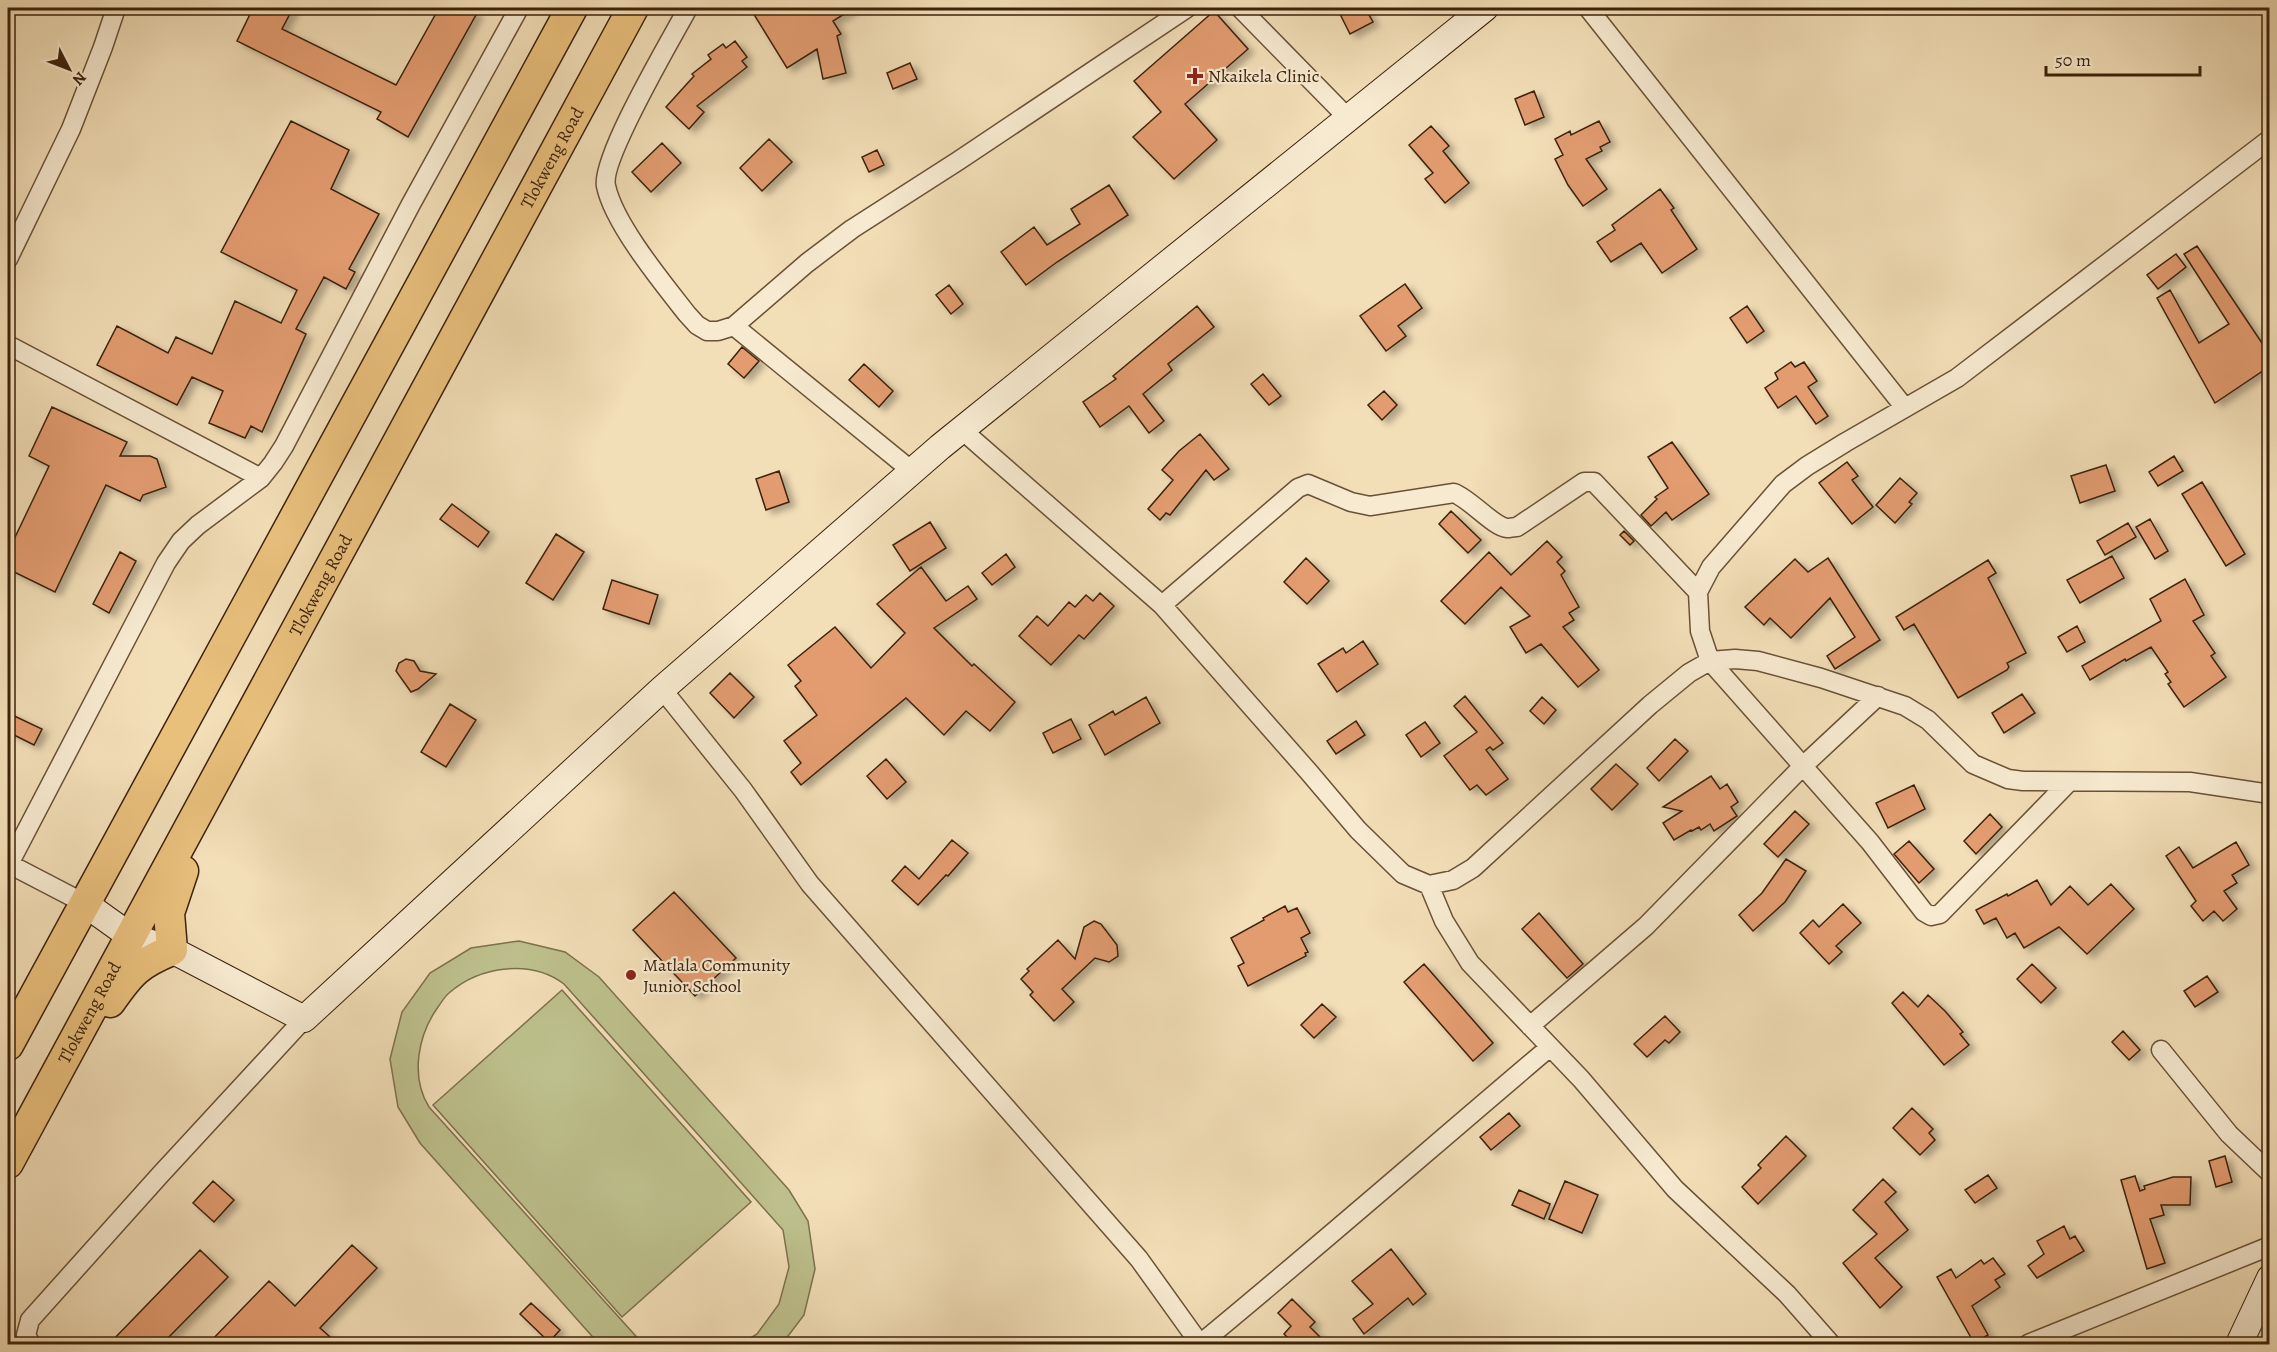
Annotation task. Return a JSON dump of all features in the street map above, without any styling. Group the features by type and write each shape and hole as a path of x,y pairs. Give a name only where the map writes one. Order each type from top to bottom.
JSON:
{"main road":[{"path":"8,1045 572,8"},
{"name":"Tlokweng Road","path":"8,1162 633,8"},
{"path":"51,1083 89,1037 106,1007 128,976 147,960 172,950 168,927 172,900 214,783"}],"street":[{"path":"8,259 71,129 116,8"},
{"path":"304,1019 172,950 130,936 84,903 8,865 176,549 198,525 261,478 284,447 411,204 519,8"},
{"path":"688,8 630,116 608,166 605,184 620,220 676,301 697,326 707,331 718,331 734,326 807,263 852,229 1187,8"},
{"path":"1240,8 1348,118"},
{"path":"31,1344 26,1335 30,1320 304,1019 662,689 912,471 1485,8"},
{"path":"1588,8 1905,408"},
{"path":"2068,782 1940,914 1932,916 1924,912 1870,842 1710,661 1700,631 1698,592 1711,567 1783,484 1807,466 1957,378 2270,139"},
{"path":"734,326 912,471"},
{"path":"8,345 261,478"},
{"path":"962,430 1162,605 1358,830 1403,874 1429,885 1453,880 1473,868 1650,705 1689,673 1710,661 1735,659 1758,661 1905,706 1928,720 1973,764 2008,779 2023,782 2190,782 2270,794"},
{"path":"1162,605 1298,488 1308,484 1351,502 1370,506 1454,493 1465,497 1499,525 1507,528 1517,526 1584,482 1594,482 1698,592"},
{"path":"662,689 743,790 810,884 1139,1259 1200,1344 1291,1270 1389,1183 1550,1047"},
{"path":"1530,1026 1646,926 1803,766 1878,696"},
{"path":"1429,885 1444,921 1470,963 1550,1047 1675,1189 1787,1294 1831,1344"},
{"path":"2161,1050 2229,1134 2270,1173"},
{"path":"2028,1344 2270,1246"},
{"path":"2239,1344 2270,1278"}],"green space":[{"path":"519,941 565,952 599,977 789,1190 808,1221 815,1269 804,1315 782,1344 741,1344 757,1334 779,1304 789,1267 783,1230 564,984 551,976 536,971 506,969 475,977 449,993 431,1018 421,1043 418,1069 423,1095 429,1107 643,1344 599,1344 420,1143 398,1107 390,1059 402,1012 430,973 471,948"},
{"path":"562,990 751,1202 622,1317 433,1105"}],"building":[{"path":"253,8 293,8 282,29 396,85 439,8 467,8 477,13 408,137 377,119 381,112 237,41"},
{"path":"750,8 854,8 833,21 841,34 837,36 846,73 823,79 817,49 787,68"},
{"path":"1337,8 1365,8 1373,22 1350,34"},
{"path":"1214,11 1248,49 1185,104 1217,140 1174,179 1133,137 1161,112 1134,81"},
{"path":"735,41 747,57 742,61 747,67 697,106 704,112 689,129 666,107 694,76 692,74 711,59 708,55 723,44 726,48"},
{"path":"910,63 917,79 893,89 887,73"},
{"path":"1534,91 1544,117 1525,125 1515,99"},
{"path":"291,121 349,150 331,189 379,214 349,269 355,272 346,289 324,277 296,329 306,334 262,432 251,426 245,438 209,423 223,391 192,377 177,405 97,365 117,326 168,353 176,337 212,354 235,301 281,323 297,290 221,252"},
{"path":"1599,121 1610,142 1600,147 1602,151 1586,159 1607,189 1583,206 1568,185 1555,159 1563,155 1555,139 1570,131 1571,135"},
{"path":"1431,126 1449,146 1443,151 1469,183 1445,203 1425,179 1433,173 1409,145"},
{"path":"769,139 792,162 762,191 740,168"},
{"path":"662,143 681,163 651,192 632,172"},
{"path":"877,150 884,165 869,172 862,157"},
{"path":"1109,185 1128,215 1026,285 1001,252 1034,227 1047,245 1080,224 1071,209"},
{"path":"1660,189 1674,208 1671,210 1697,249 1662,273 1641,243 1611,262 1597,242 1615,230 1612,225"},
{"path":"2197,246 2270,355 2270,366 2215,403 2157,298 2170,290 2199,343 2229,324 2184,254"},
{"path":"2176,254 2186,267 2158,289 2147,275"},
{"path":"1405,284 1422,308 1398,326 1406,336 1386,351 1360,316"},
{"path":"949,285 963,304 951,314 936,295"},
{"path":"1197,306 1214,327 1168,364 1172,370 1143,394 1164,421 1149,433 1129,406 1100,427 1083,402 1116,379 1113,376"},
{"path":"1747,306 1764,331 1747,343 1730,318"},
{"path":"742,347 759,361 744,378 728,364"},
{"path":"1791,362 1795,367 1804,362 1817,381 1808,387 1828,416 1816,424 1796,396 1778,408 1765,388 1778,379 1775,373"},
{"path":"864,364 893,391 879,407 849,380"},
{"path":"1263,374 1281,396 1269,405 1251,384"},
{"path":"1384,391 1397,405 1382,420 1368,405"},
{"path":"52,407 127,442 120,456 150,456 157,459 166,487 143,495 140,501 106,485 55,592 8,569 8,552 49,466 29,456"},
{"path":"1200,434 1229,469 1214,480 1206,470 1170,515 1166,513 1160,520 1148,509 1173,480 1162,470 1179,451"},
{"path":"1672,442 1709,494 1672,520 1666,512 1651,526 1641,515 1657,499 1655,497 1668,488 1648,457"},
{"path":"2174,456 2183,471 2158,486 2149,472"},
{"path":"1847,462 1858,476 1852,480 1873,507 1852,524 1819,483"},
{"path":"2106,465 2115,491 2080,503 2071,476"},
{"path":"779,471 789,502 766,510 756,479"},
{"path":"1900,478 1917,493 1909,502 1912,504 1895,523 1876,505"},
{"path":"2202,482 2245,554 2226,566 2182,494"},
{"path":"452,504 489,532 478,547 440,519"},
{"path":"1451,511 1481,540 1468,553 1439,524"},
{"path":"2150,519 2168,551 2155,559 2136,527"},
{"path":"930,522 946,548 910,571 893,545"},
{"path":"2128,523 2136,537 2105,555 2097,541"},
{"path":"1624,531 1634,541 1630,545 1620,535"},
{"path":"556,534 584,552 553,600 526,583"},
{"path":"1547,541 1562,557 1557,562 1565,571 1561,575 1579,607 1569,613 1574,620 1563,627 1599,670 1578,687 1541,644 1526,653 1510,627 1530,616 1501,587 1465,624 1441,601 1489,552 1511,575"},
{"path":"120,552 136,561 109,613 93,604"},
{"path":"1006,554 1015,567 992,585 982,573"},
{"path":"2112,556 2124,578 2080,603 2067,580"},
{"path":"1306,558 1329,581 1307,604 1284,582"},
{"path":"1828,558 1880,640 1835,669 1827,656 1855,637 1830,598 1791,638 1770,618 1764,625 1745,607 1795,559 1808,572"},
{"path":"1988,560 1996,573 1988,578 2026,653 2007,663 2009,667 2007,670 1958,698 1914,624 1904,630 1896,617"},
{"path":"921,567 946,601 968,586 977,599 934,628 972,666 974,664 1015,702 990,731 966,711 944,735 906,698 801,785 791,772 801,763 784,741 817,715 795,686 801,681 788,665 835,627 871,668 905,633 877,604"},
{"path":"2185,579 2204,615 2193,621 2215,653 2211,656 2226,677 2184,707 2168,684 2171,682 2165,674 2168,672 2151,647 2126,661 2125,659 2090,680 2082,666 2161,621 2150,599"},
{"path":"612,580 658,595 649,624 603,609"},
{"path":"1100,593 1114,606 1084,639 1079,635 1051,665 1019,636 1037,616 1048,626 1069,602 1075,607 1086,595 1093,601"},
{"path":"2077,626 2085,642 2067,652 2058,637"},
{"path":"1363,641 1378,664 1337,692 1318,664 1343,648 1346,653"},
{"path":"406,659 414,661 420,671 436,674 411,692 396,671 399,663"},
{"path":"730,673 754,697 734,718 710,693"},
{"path":"2022,694 2035,713 2004,733 1992,713"},
{"path":"1465,696 1503,743 1493,750 1490,747 1486,750 1508,779 1486,795 1477,785 1470,790 1444,756 1477,732 1454,706"},
{"path":"1146,697 1160,723 1105,755 1089,725 1113,711 1115,715"},
{"path":"1542,697 1556,710 1544,724 1530,711"},
{"path":"450,704 476,720 446,767 421,752"},
{"path":"8,713 42,729 34,745 8,732"},
{"path":"1071,719 1081,739 1053,753 1043,733"},
{"path":"1356,721 1365,735 1336,754 1327,741"},
{"path":"1425,722 1440,743 1421,757 1406,735"},
{"path":"1675,739 1688,751 1659,781 1647,768"},
{"path":"886,759 906,782 887,799 867,776"},
{"path":"1616,764 1638,784 1612,810 1591,789"},
{"path":"1711,776 1720,789 1727,784 1738,802 1731,807 1737,816 1714,831 1710,824 1701,830 1699,827 1691,830 1674,840 1663,823 1682,811 1663,807"},
{"path":"1914,785 1925,809 1888,828 1876,803"},
{"path":"1795,811 1809,824 1778,857 1764,844"},
{"path":"1990,814 2002,827 1976,854 1964,841"},
{"path":"952,840 968,853 918,905 892,881 905,866 919,879"},
{"path":"1909,841 1934,869 1919,883 1894,854"},
{"path":"2236,842 2249,865 2232,875 2237,883 2224,891 2237,909 2223,921 2214,911 2203,921 2191,906 2196,901 2166,856 2179,847 2193,868"},
{"path":"1786,859 1806,871 1785,902 1753,931 1739,915 1762,893"},
{"path":"2037,880 2051,905 2070,886 2088,905 2111,884 2134,909 2087,954 2059,927 2024,948 2015,933 2007,938 1996,918 1984,924 1976,910"},
{"path":"674,892 736,958 695,996 633,930"},
{"path":"1843,904 1861,923 1836,946 1842,952 1829,964 1800,933 1813,920 1819,927"},
{"path":"1285,906 1288,912 1297,908 1310,933 1301,938 1308,952 1305,953 1306,956 1248,986 1238,966 1244,963 1231,938"},
{"path":"1539,913 1583,964 1567,978 1522,929"},
{"path":"1094,921 1101,924 1117,945 1118,956 1109,962 1095,958 1062,989 1074,1002 1054,1021 1030,995 1033,992 1021,979 1029,971 1027,969 1058,940 1075,959 1084,927"},
{"path":"1424,964 1493,1043 1473,1061 1404,982"},
{"path":"2032,964 2056,988 2041,1003 2017,979"},
{"path":"2207,976 2218,992 2195,1007 2184,991"},
{"path":"1903,992 1918,1007 1928,995 1963,1032 1960,1034 1969,1045 1944,1065 1892,1003"},
{"path":"1322,1004 1336,1017 1314,1038 1301,1025"},
{"path":"1665,1016 1680,1032 1669,1043 1665,1040 1647,1057 1634,1044"},
{"path":"2123,1031 2140,1050 2129,1060 2112,1042"},
{"path":"1912,1108 1933,1129 1929,1133 1935,1140 1920,1155 1893,1128"},
{"path":"1509,1113 1520,1126 1491,1150 1480,1137"},
{"path":"1786,1136 1806,1156 1758,1204 1742,1187 1761,1168 1758,1165"},
{"path":"2225,1156 2232,1182 2216,1187 2209,1161"},
{"path":"1988,1175 1997,1188 1975,1203 1965,1190"},
{"path":"2135,1176 2140,1191 2145,1189 2144,1186 2173,1177 2191,1177 2190,1205 2161,1205 2164,1215 2150,1219 2165,1263 2147,1269 2121,1180"},
{"path":"1883,1179 1896,1192 1885,1202 1908,1230 1875,1258 1902,1287 1880,1308 1843,1263 1877,1234 1853,1210"},
{"path":"213,1181 234,1200 214,1222 193,1203"},
{"path":"1565,1181 1598,1195 1582,1233 1549,1219"},
{"path":"1519,1190 1550,1204 1544,1219 1512,1205"},
{"path":"2064,1226 2070,1239 2075,1236 2084,1251 2037,1278 2028,1266 2044,1254 2037,1241"},
{"path":"352,1245 377,1268 320,1328 338,1344 208,1344 269,1281 295,1306"},
{"path":"1391,1249 1426,1294 1413,1305 1408,1298 1364,1334 1353,1319 1373,1304 1352,1281"},
{"path":"200,1250 228,1277 162,1344 109,1344"},
{"path":"1993,1258 2005,1274 1995,1280 2000,1287 1972,1306 1988,1335 1974,1343 1937,1277 1951,1269 1956,1278 1981,1260 1984,1264"},
{"path":"1292,1299 1315,1322 1310,1327 1327,1344 1279,1344 1287,1337 1284,1334 1291,1326 1278,1313"},
{"path":"531,1303 560,1330 549,1342 520,1314"}],"place":[{"name":"Nkaikela Clinic","path":"1195,76"},
{"name":"Matlala Community Junior School","path":"631,975"}]}
